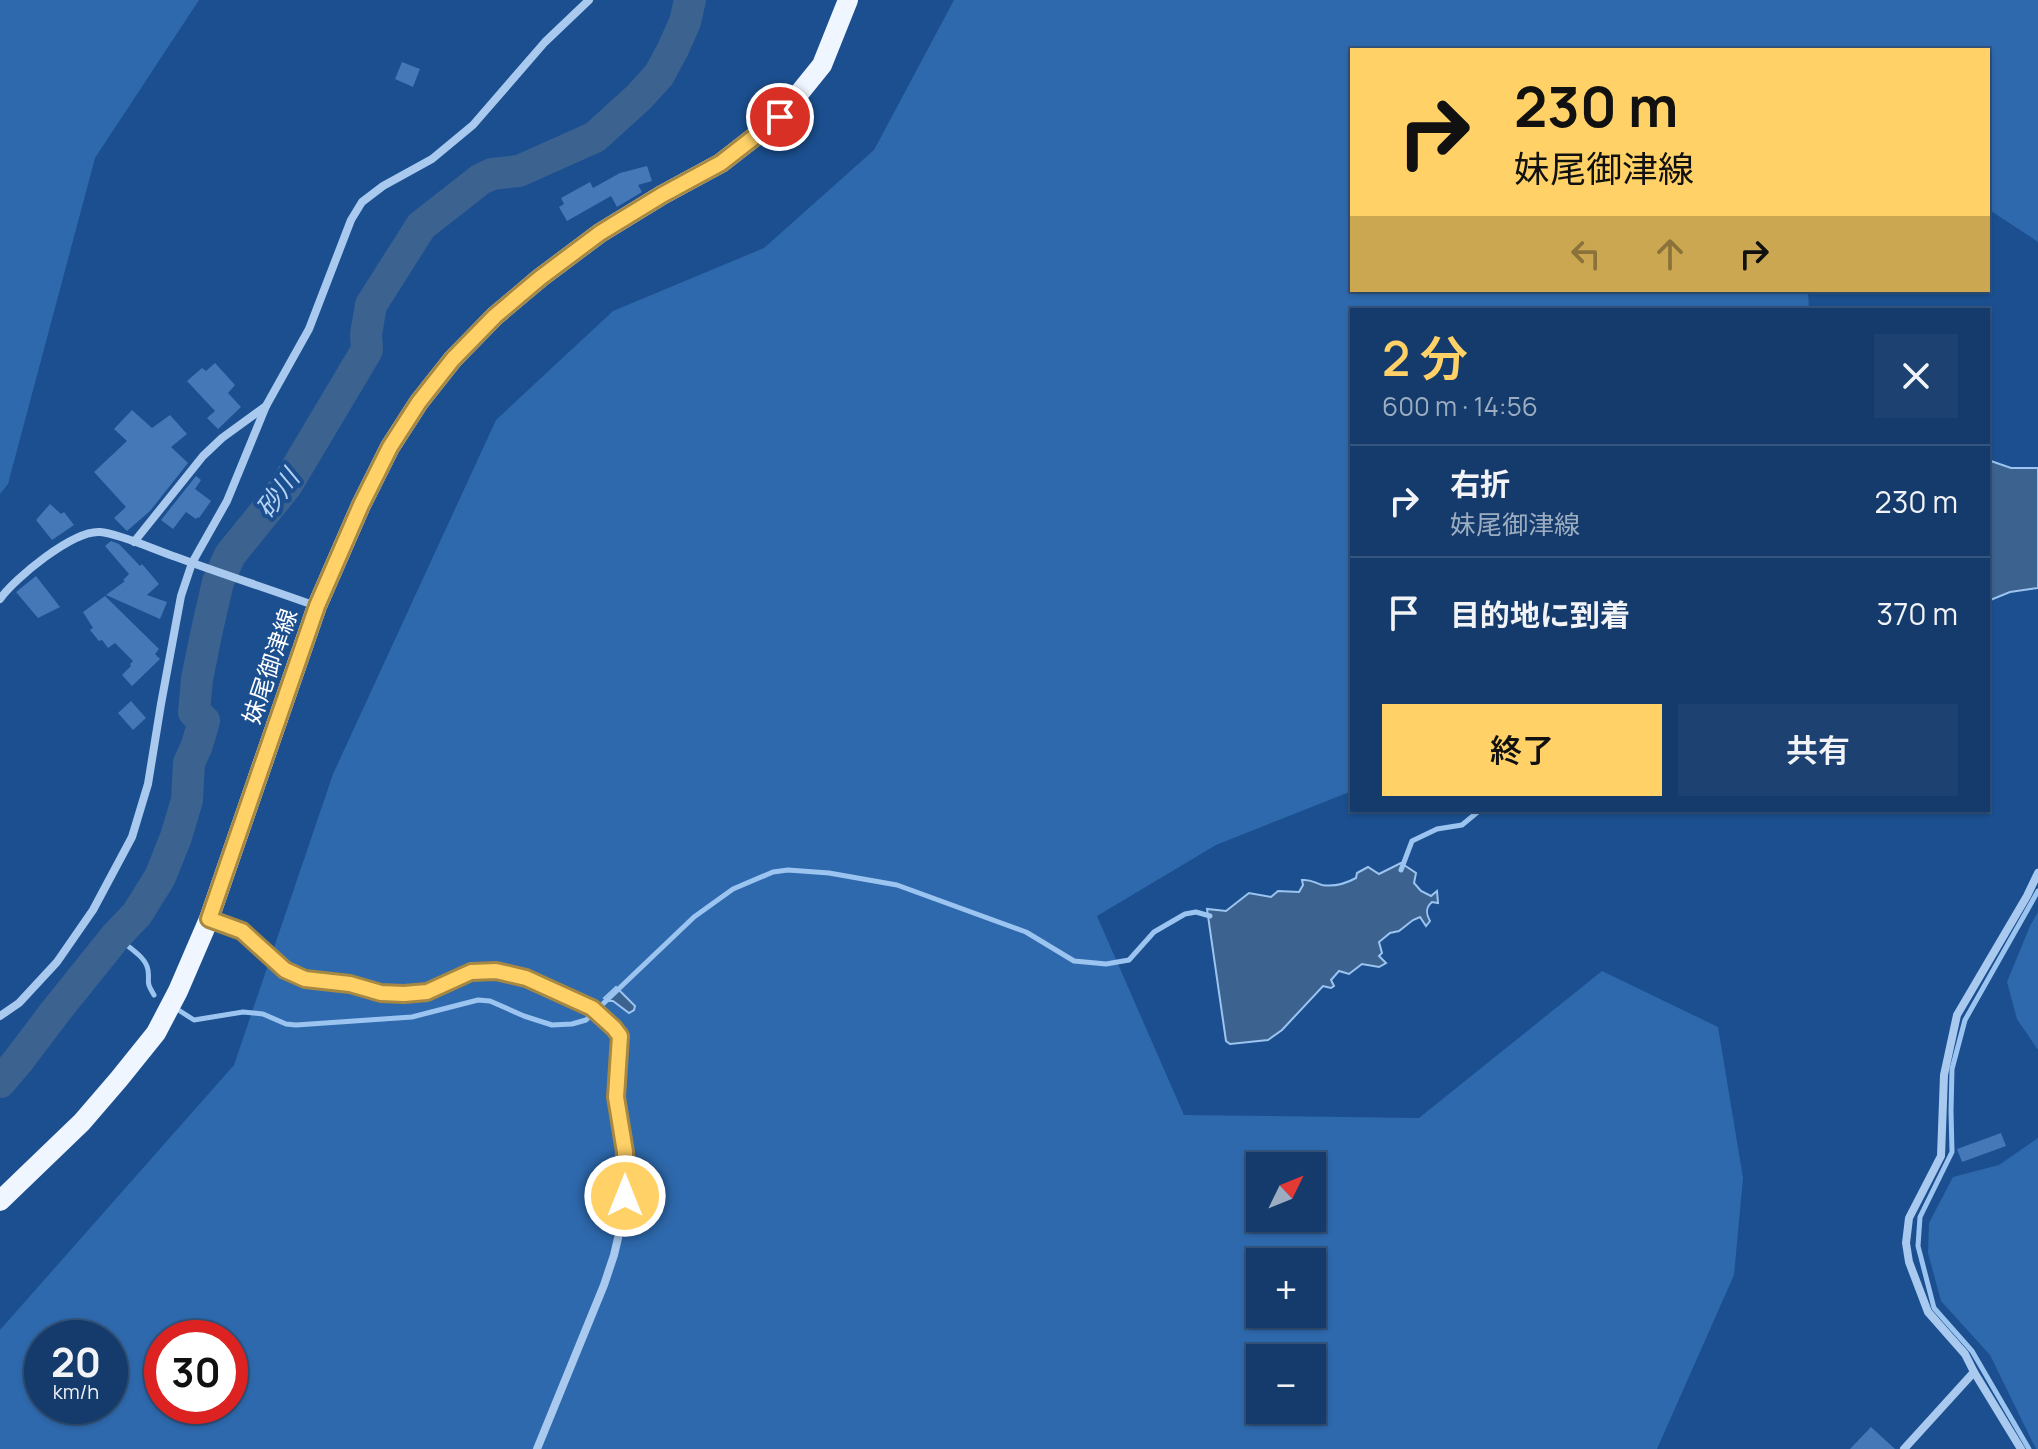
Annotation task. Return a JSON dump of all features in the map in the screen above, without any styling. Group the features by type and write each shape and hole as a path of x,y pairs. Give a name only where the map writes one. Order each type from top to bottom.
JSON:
{"main road":[{"name":"妹尾御津線","path":"0,1201 82,1122 156,1033 209,919 317,606 390,447 419,402 453,359 495,316 540,278 600,233 721,163 780,117 822,65 848,0"}],"street":[{"path":"0,1016 19,1003 57,962 93,910 132,837 148,784 181,596 227,501 266,406 309,329 351,220 362,202 383,186 432,159 473,125 545,42 589,0"},
{"path":"134,542 203,456 266,406"},
{"path":"0,599 10,586 41,560 83,534 99,532 317,606"},
{"path":"2021,1449 1965,1354 1928,1312 1909,1262 1906,1243 1909,1218 1941,1156 1944,1075 1957,1015 2038,873"},
{"path":"209,919 242,931 285,970 305,979 350,984 381,993 404,994 427,992 471,972 496,971 526,978 595,1010 620,1036 616,1097 625,1152 624,1213 604,1285 537,1449"},
{"path":"1904,1449 1974,1372"}],"shaded area":[{"path":"0,0 199,0 95,158 8,484 0,494"},
{"path":"954,0 2038,0 2038,242 1990,210 1990,48 1350,48 1350,292 1808,292 1809,308 1350,308 1350,792 1216,845 1097,916 1184,1115 1419,1118 1602,971 1718,1027 1743,1178 1734,1275 1657,1449 0,1449 0,1330 234,1065 333,774 496,420 613,311 764,248 874,150"},
{"path":"1990,461 2011,468 2038,468 2038,588 2010,592 1990,600"},
{"path":"1401,863 1416,873 1414,883 1421,891 1431,896 1437,891 1438,903 1432,902 1428,907 1430,921 1426,926 1420,917 1399,931 1390,933 1379,942 1382,953 1379,956 1386,963 1379,967 1362,964 1349,974 1339,971 1331,980 1334,986 1323,986 1282,1030 1268,1040 1230,1044 1226,1041 1207,909 1226,911 1249,893 1271,897 1278,891 1299,892 1302,880 1331,886 1340,884 1356,878 1357,873 1368,867 1379,874"},
{"path":"2038,912 2038,1050 2017,1019 2007,982"},
{"path":"616,987 635,1006 634,1010 629,1013 604,998"},
{"path":"2038,1138 2036,1449 1990,1355 1941,1301 1928,1253 1929,1223 1953,1177 1999,1165"}],"building":[{"path":"402,62 420,69 413,87 395,79"},
{"path":"647,166 652,181 638,185 642,192 617,207 611,196 567,221 559,207 564,204 561,198 590,182 593,188 620,173"},
{"path":"215,363 235,385 228,393 241,407 218,429 207,418 215,411 187,381 202,368 206,371"},
{"path":"132,410 152,428 170,415 187,434 171,447 188,463 150,511 127,531 114,518 126,507 94,472 127,441 114,429"},
{"path":"196,476 201,480 195,489 211,501 199,518 186,512 173,529 161,520"},
{"path":"50,504 61,514 64,512 74,525 52,540 36,520"},
{"path":"111,541 119,544 140,566 142,564 159,584 147,595 167,602 160,619 106,595 125,581 129,574 105,546"},
{"path":"36,576 60,607 38,618 16,592"},
{"path":"105,596 159,649 155,654 160,659 132,686 122,675 133,661 115,643 108,648 102,640 99,641 90,630 93,628 83,612"},
{"path":"131,701 146,718 133,730 118,713"},
{"path":"2001,1133 2006,1146 1962,1162 1957,1149"},
{"path":"1871,1427 1895,1449 1850,1449"}],"waterway":[{"name":"砂川","path":"0,1082 137,914 160,877 187,800 189,763 204,721 194,712 197,679 218,582 230,555 286,486 367,350 366,334 371,305 421,226 481,179 492,174 519,171 595,137 659,75 685,22 690,0"},
{"path":"1401,870 1412,841 1437,829 1462,825 1478,812"},
{"path":"180,1011 194,1020 243,1012 263,1014 296,1025 412,1017 478,1000 490,1001 552,1025 572,1024 586,1020 694,917 733,889 773,872 788,870 829,873 897,885 1026,932 1074,961 1106,964 1129,960 1154,932 1185,914 1196,912 1210,916"},
{"path":"2029,1449 1972,1351 1934,1308 1918,1246 1920,1217 1952,1152 1952,1069 1965,1020 2038,891"},
{"path":"116,936 144,960 154,995"}],"route":[{"path":"625,1196 625,1152 616,1097 620,1036 592,1008 526,978 496,971 471,972 427,992 404,994 381,993 350,984 305,979 285,970 242,931 209,919 317,606 361,505 390,447 419,402 453,359 495,316 540,278 600,233 721,163 780,117"}]}
